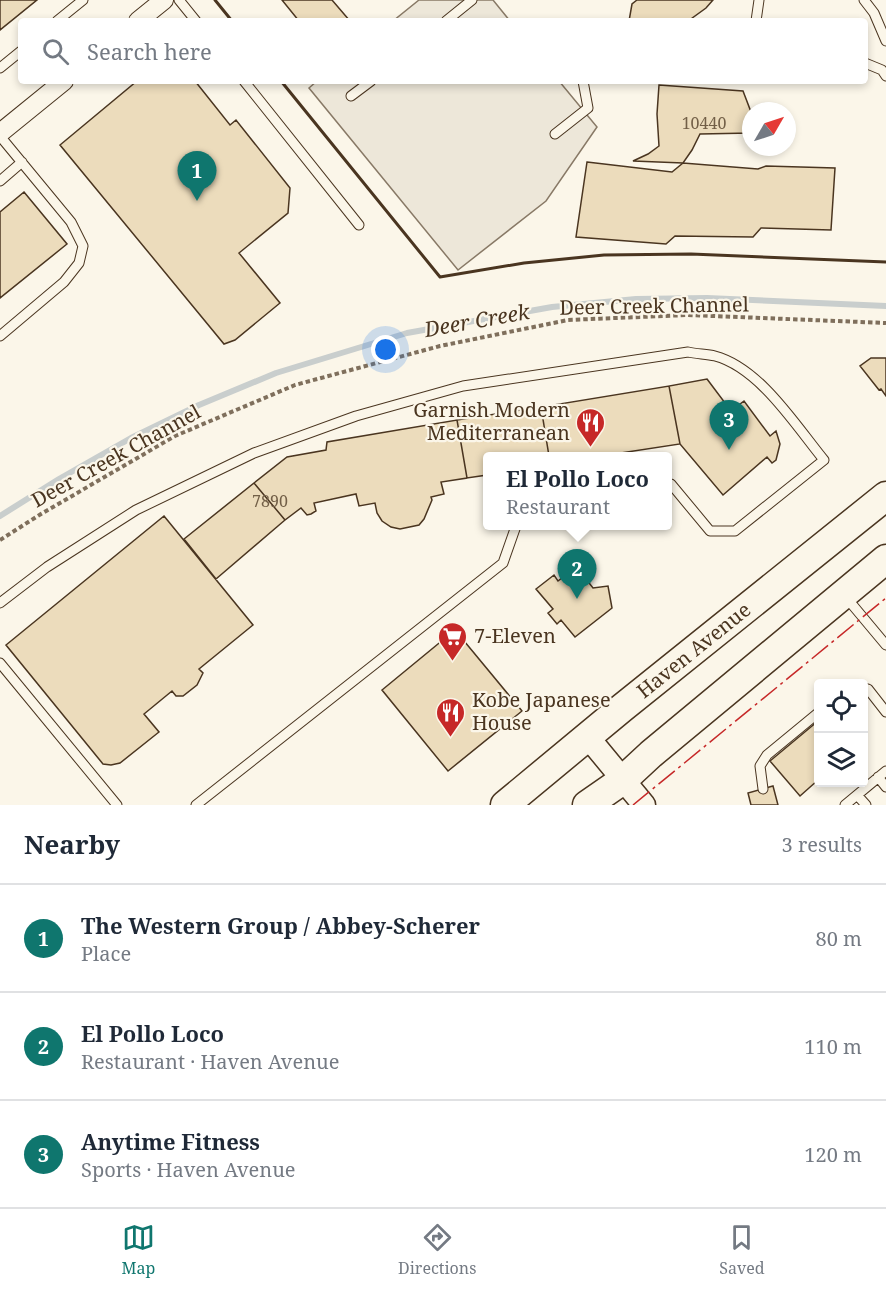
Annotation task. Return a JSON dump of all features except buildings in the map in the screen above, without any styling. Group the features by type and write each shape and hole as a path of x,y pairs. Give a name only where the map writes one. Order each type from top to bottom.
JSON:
{"main road":[{"name":"Haven Avenue","path":"504,805 886,496"},
{"path":"587,805 623,780 651,754 886,559"}],"street":[{"path":"142,18 164,0"},
{"path":"0,134 60,84"},
{"path":"587,736 644,805"}],"lane":[{"path":"61,18 83,0"},
{"path":"179,0 194,18"},
{"path":"450,18 472,0"},
{"path":"756,18 759,0"},
{"path":"864,0 874,13 886,41"},
{"path":"0,68 18,53"},
{"path":"868,64 885,70"},
{"path":"246,84 359,225"},
{"path":"351,96 367,84"},
{"path":"555,134 588,108 584,84"},
{"path":"0,134 71,222 83,246 79,263 64,282 0,336"},
{"path":"0,181 22,162"},
{"path":"0,603 47,567 136,510 254,453 356,416 463,386 688,352 716,356 746,370 768,390 824,460 735,531 710,531 672,485"},
{"path":"196,805 503,562 514,530"},
{"path":"844,594 886,645"},
{"path":"0,663 117,805"},
{"path":"868,690 886,712"},
{"path":"763,789 760,766 767,755 814,717"},
{"path":"845,805 882,774 886,787"},
{"path":"857,795 866,805"}],"path":[{"name":"Deer Creek Channel","path":"0,540 175,436 295,385 440,346 568,320 687,315 886,323"}],"shaded area":[{"path":"419,0 493,0 508,18 397,18"},
{"path":"314,84 561,84 597,127 546,201 458,270 309,88"}],"waterway":[{"name":"Deer Creek","path":"0,516 131,438 199,405 276,373 407,333 552,307 636,299 707,298 886,306"}],"wall":[{"path":"215,0 230,18"},
{"path":"283,84 440,277 524,263 604,255 691,254 886,262"}],"power":[{"path":"633,805 886,598"}],"place":[{"name":"The Western Group / Abbey-Scherer","path":"197,201"},
{"name":"Garnish Modern Mediterranean","path":"591,448"},
{"name":"Anytime Fitness","path":"729,450"},
{"name":"El Pollo Loco","path":"577,599"},
{"name":"7-Eleven","path":"453,662"},
{"name":"Kobe Japanese House","path":"451,738"}]}
